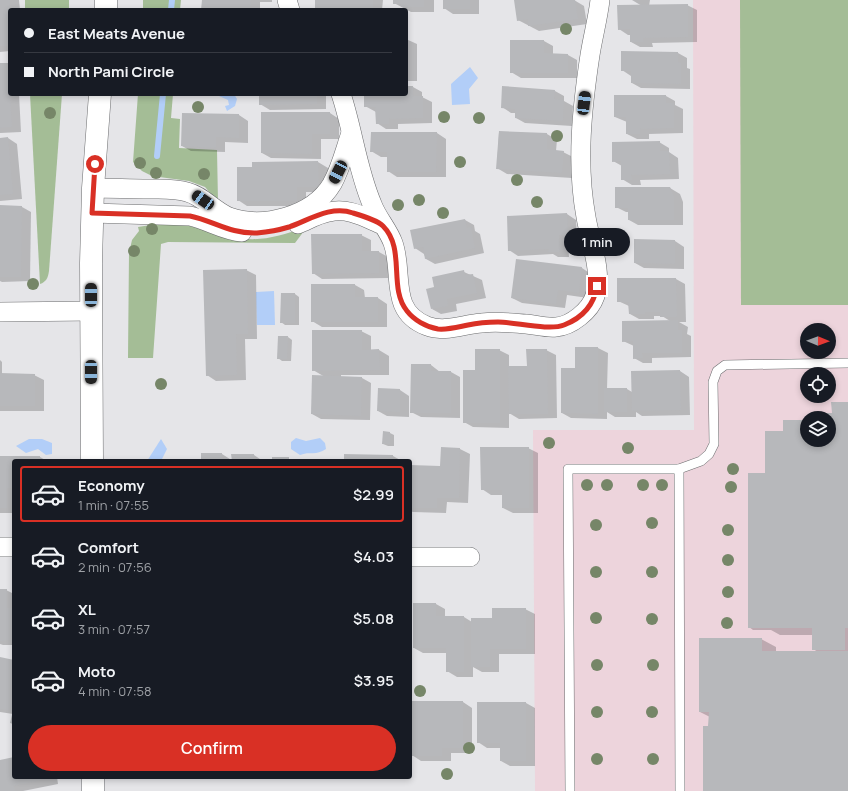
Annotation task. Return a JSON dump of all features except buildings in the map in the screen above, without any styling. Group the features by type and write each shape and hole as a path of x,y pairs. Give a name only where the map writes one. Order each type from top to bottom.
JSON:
{"street":[{"path":"341,96 372,204 395,250 399,293 401,302 407,311 427,326 437,329 448,329 470,324 497,322 556,327 563,326 587,309 593,302 598,279 582,189 581,142 588,67 600,0"},
{"path":"92,459 92,213 100,96"},
{"path":"93,188 178,190 196,195 227,216 236,219 246,221 279,219 300,212 314,204 324,194 338,172 351,133"},
{"path":"92,213 190,216 199,218 227,230 256,233 287,228 331,211 351,212 383,225"},
{"path":"0,312 91,311"},
{"path":"0,547 12,547"},
{"path":"412,557 470,557"},
{"path":"93,779 93,791"}],"lane":[{"path":"570,791 568,469 679,469 701,461 709,454 714,444 714,382 717,371 725,365 848,363"},
{"path":"679,469 680,791"}],"shaded area":[{"path":"693,0 848,0 848,791 535,791 533,430 694,430"}],"green space":[{"path":"25,0 69,0 69,8 25,8"},
{"path":"143,0 181,0 180,8 143,8"},
{"path":"740,0 848,0 848,305 741,305"},
{"path":"30,96 62,96 49,271 44,282 40,284"},
{"path":"138,96 173,96 171,118 180,119 179,148 217,150 218,202 205,187 189,181 152,176 142,171 133,162"},
{"path":"176,224 192,226 248,239 271,237 301,229 304,231 295,243 168,242 161,244 153,358 128,358 129,253 132,240 139,231 138,227"}],"water":[{"path":"470,67 478,78 469,89 470,104 452,105 451,84"},
{"path":"219,96 235,96 237,99 235,106 227,111 225,106 229,105 228,100"},
{"path":"274,291 275,325 257,325 256,292"},
{"path":"296,438 306,441 320,438 325,443 326,449 316,453 300,455 291,449 291,442"},
{"path":"29,439 42,439 52,443 52,454 46,455 38,449 26,453 16,446"},
{"path":"161,439 167,449 162,459 148,459"}],"waterway":[{"path":"171,8 172,0"},
{"path":"157,156 163,96"}],"route":[{"path":"95,164 92,213 190,216 199,218 227,230 256,233 287,228 331,211 351,212 383,225 395,250 401,302 407,311 417,320 427,326 437,329 448,329 484,322 548,327 563,326 579,316 593,302 597,286"}]}
